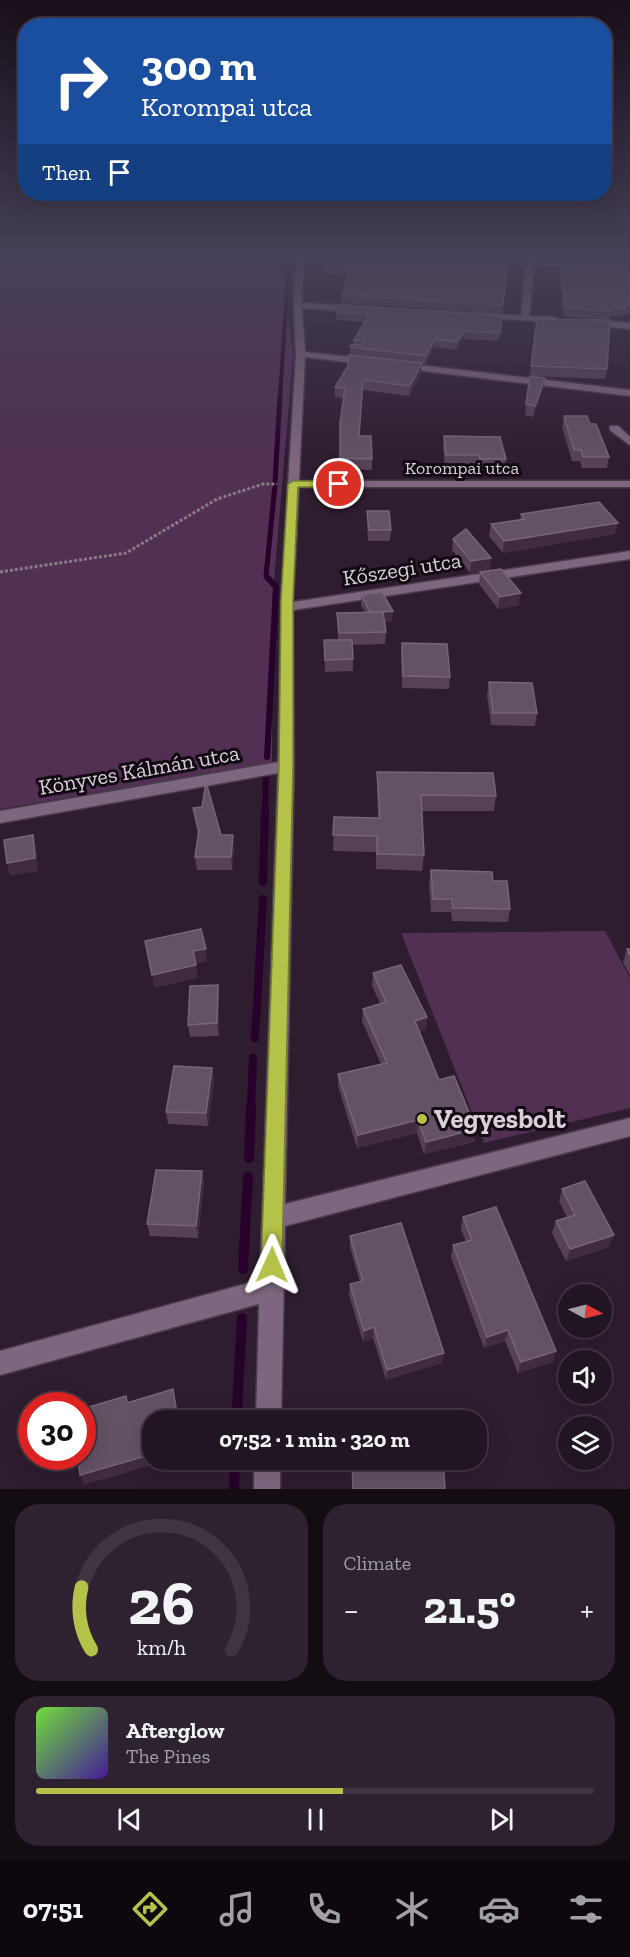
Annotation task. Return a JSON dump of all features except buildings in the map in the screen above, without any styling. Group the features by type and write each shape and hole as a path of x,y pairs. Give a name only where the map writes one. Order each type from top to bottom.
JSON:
{"street":[{"path":"268,1410 286,766 288,607 300,354 299,325"},
{"path":"300,354 381,363"},
{"path":"393,365 630,393"},
{"path":"614,428 630,442"},
{"name":"Korompai utca","path":"293,484 630,484"},
{"name":"Kőszegi utca","path":"288,607 630,555"},
{"name":"Könyves Kálmán utca","path":"0,817 286,766"},
{"path":"273,1218 630,1127"},
{"path":"0,1363 271,1289"},
{"path":"267,1470 267,1489"}],"path":[{"path":"0,572 126,553 217,499 263,484 293,484"}],"shaded area":[{"path":"0,325 289,325 293,355 272,605 272,763 0,809"},
{"path":"605,931 630,978 630,1108 484,1143 401,933"}],"waterway":[{"path":"280,398 285,325"},
{"path":"275,482 280,396"},
{"path":"267,577 275,485"},
{"path":"267,577 276,587 267,757"},
{"path":"265,810 266,776"},
{"path":"263,882 265,809"},
{"path":"255,1038 263,899"},
{"path":"251,1108 253,1058"},
{"path":"249,1158 251,1106"},
{"path":"243,1269 248,1177"},
{"path":"237,1410 242,1318"},
{"path":"234,1489 235,1470"}],"place":[{"name":"Vegyesbolt","path":"422,1119"}],"route":[{"path":"272,1265 286,766 287,600 293,484 339,484"}]}
